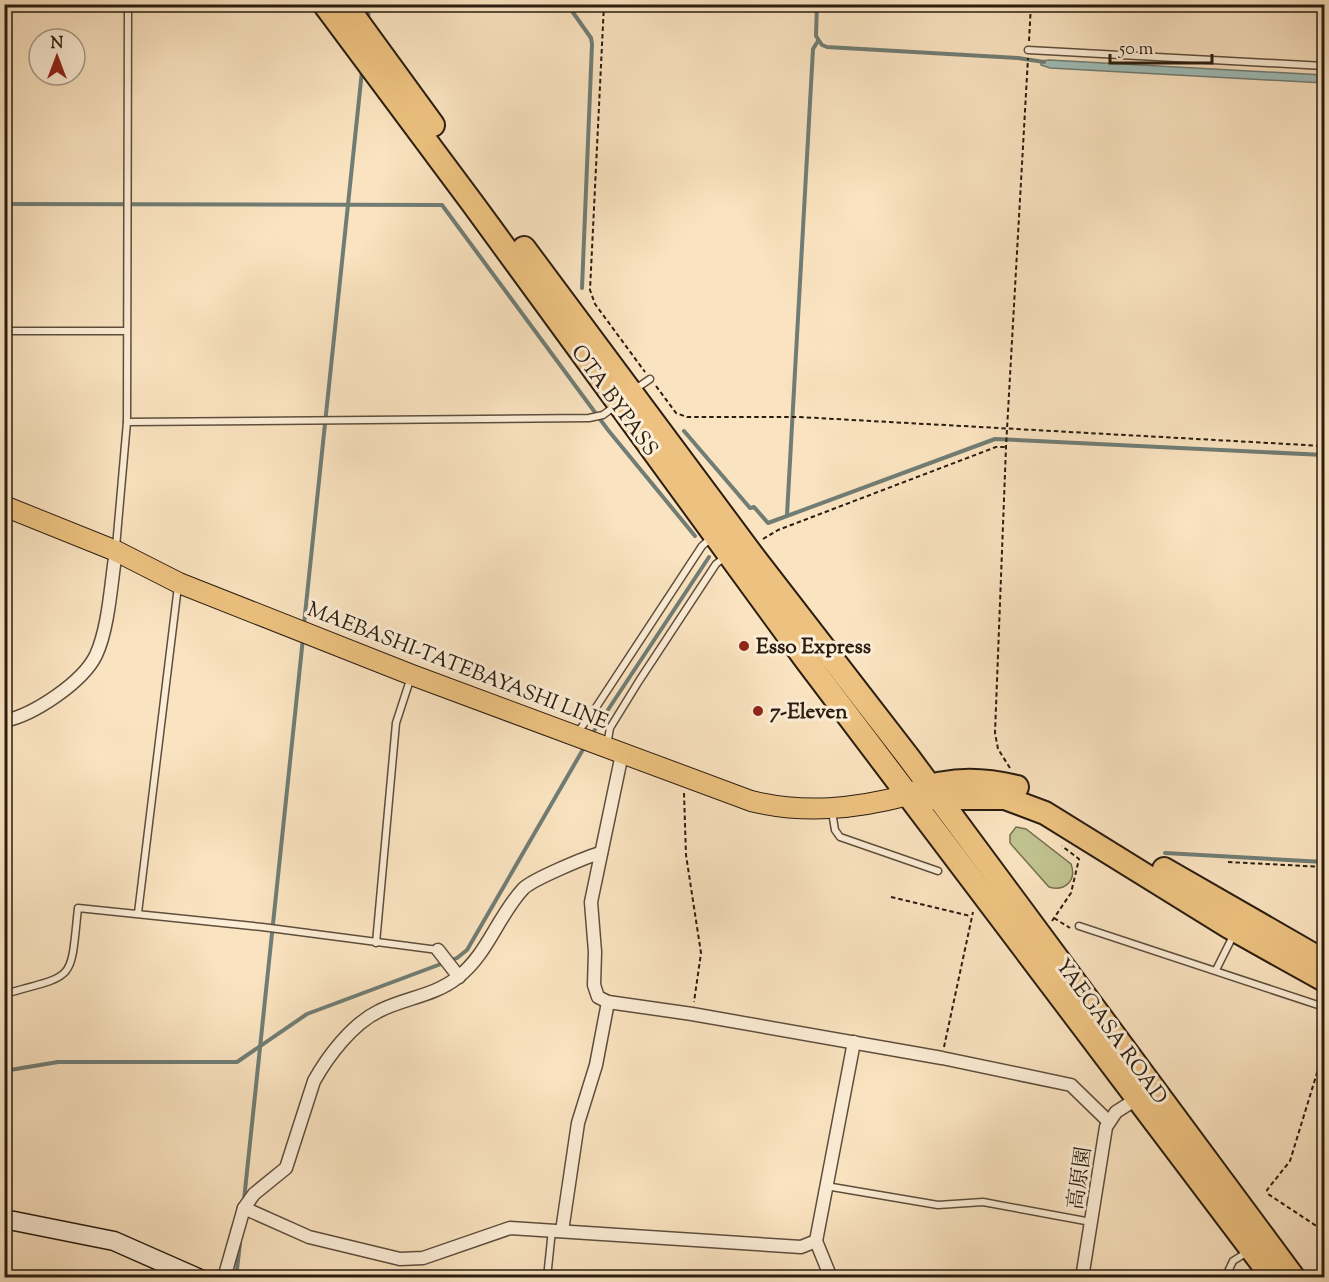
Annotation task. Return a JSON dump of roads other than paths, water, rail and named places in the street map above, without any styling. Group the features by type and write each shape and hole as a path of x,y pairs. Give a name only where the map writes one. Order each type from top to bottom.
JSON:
{"highway":[{"name":"OTA BYPASS","path":"324,4 625,398 714,536 738,552"},
{"name":"OTA BYPASS","path":"345,4 625,398 738,552 925,794"},
{"path":"925,794 975,780 1019,787 1056,805 1324,961"},
{"path":"925,794 991,797 1025,804 1073,828 1236,931 1324,980"},
{"name":"YAEGASA ROAD","path":"925,794 1138,1098 1273,1278"},
{"name":"YAEGASA ROAD","path":"925,794 1293,1278"}],"main road":[{"name":"MAEBASHI-TATEBAYASHI LINE","path":"4,506 116,551 179,583 412,675 689,779 775,807 831,809 925,794"}],"street":[{"path":"4,721 17,718 51,701 95,657 101,639 116,551"},
{"path":"595,743 601,853 591,902 595,952 594,986 598,997 608,1002 854,1042 1071,1085 1108,1121"},
{"path":"224,1278 244,1208 254,1194 286,1168 315,1081 321,1069 345,1040 379,1011 417,998 474,962 523,889 601,853"},
{"path":"440,952 456,972"},
{"path":"557,1231 578,1123 596,1065 608,1002"},
{"path":"831,1278 816,1240 854,1042"},
{"name":"高原園","path":"1082,1278 1108,1121 1116,1112 1138,1098"},
{"path":"244,1208 309,1237 400,1258 423,1258 510,1228 801,1247 816,1240"},
{"path":"4,1219 114,1241 198,1278"}],"lane":[{"path":"116,551 127,422 128,4"},
{"path":"1028,50 1324,66"},
{"path":"4,331 126,331"},
{"path":"127,422 589,418 603,415 650,379"},
{"path":"595,743 702,546 714,536"},
{"path":"595,743 610,728 716,564 738,552"},
{"path":"138,913 179,583"},
{"path":"376,943 396,723 412,675"},
{"path":"831,809 835,830 840,837 938,871"},
{"path":"4,994 61,978 70,970 78,908 138,913 440,952"},
{"path":"1079,926 1324,1007"},
{"path":"1216,970 1236,931"},
{"path":"825,1186 938,1205 983,1202 1092,1222"},
{"path":"547,1278 557,1231"},
{"path":"1225,1278 1233,1261 1252,1249"}],"water":[{"path":"1041,61 1324,75 1324,83 1050,68 1041,65"}],"waterway":[{"path":"368,19 369,4"},
{"path":"567,4 591,38 592,44 582,288"},
{"path":"817,4 816,36 822,45 827,47 1018,58 1044,62"},
{"path":"787,515 813,49 818,41"},
{"path":"304,624 362,71"},
{"path":"4,204 442,205 608,430 695,536"},
{"path":"684,431 750,508 754,507 768,523 995,439 1324,455"},
{"path":"592,734 709,557"},
{"path":"244,1200 303,638"},
{"path":"4,1071 58,1062 237,1062 307,1014 457,958 467,950 585,746"},
{"path":"1165,853 1324,862"},
{"path":"236,1278 240,1243"}],"place":[{"name":"Esso Express","path":"744,646"},
{"name":"7-Eleven","path":"758,711"}]}
